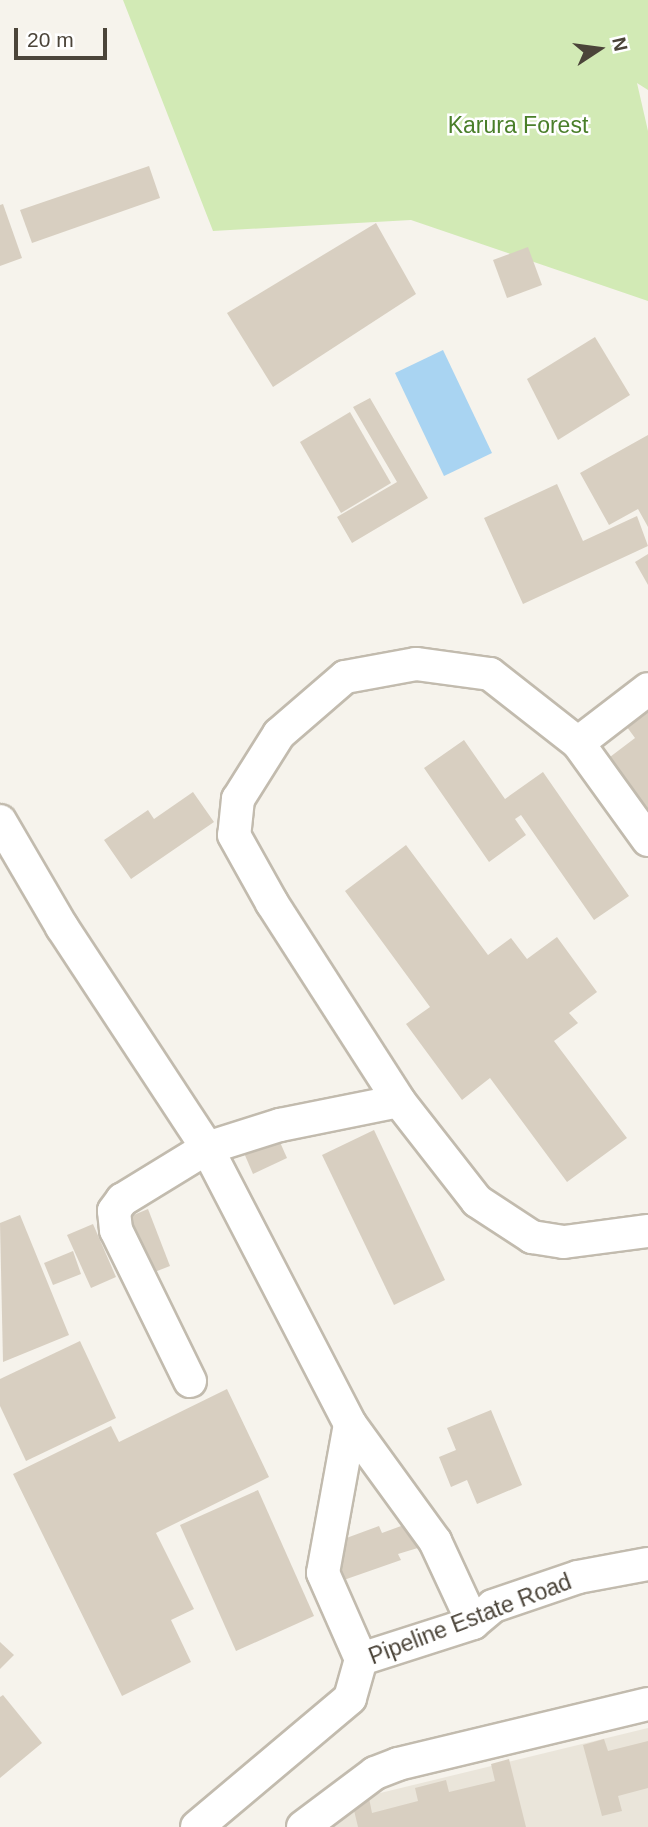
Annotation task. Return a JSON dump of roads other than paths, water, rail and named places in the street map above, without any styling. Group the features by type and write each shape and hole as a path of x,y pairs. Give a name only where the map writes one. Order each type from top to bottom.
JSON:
{"street":[{"path":"648,840 578,743 490,674 416,664 345,677 279,734 238,799 234,835 272,903 399,1101 477,1201 502,1222 532,1237 565,1242 648,1231"},
{"path":"578,743 648,689"},
{"path":"0,821 62,927 208,1148 350,1424 435,1541 473,1623"},
{"path":"190,1381 116,1230 114,1212 122,1200 208,1148 280,1125 399,1101"},
{"path":"350,1424 323,1573 360,1659"},
{"name":"Pipeline Estate Road","path":"197,1827 350,1698 360,1659 473,1623 493,1606 555,1585 648,1564"},
{"path":"303,1827 375,1773 398,1764 648,1704"}],"water":[{"path":"443,350 492,453 444,476 395,373"}],"park label":[{"name":"Karura Forest","path":"518,125"}]}
